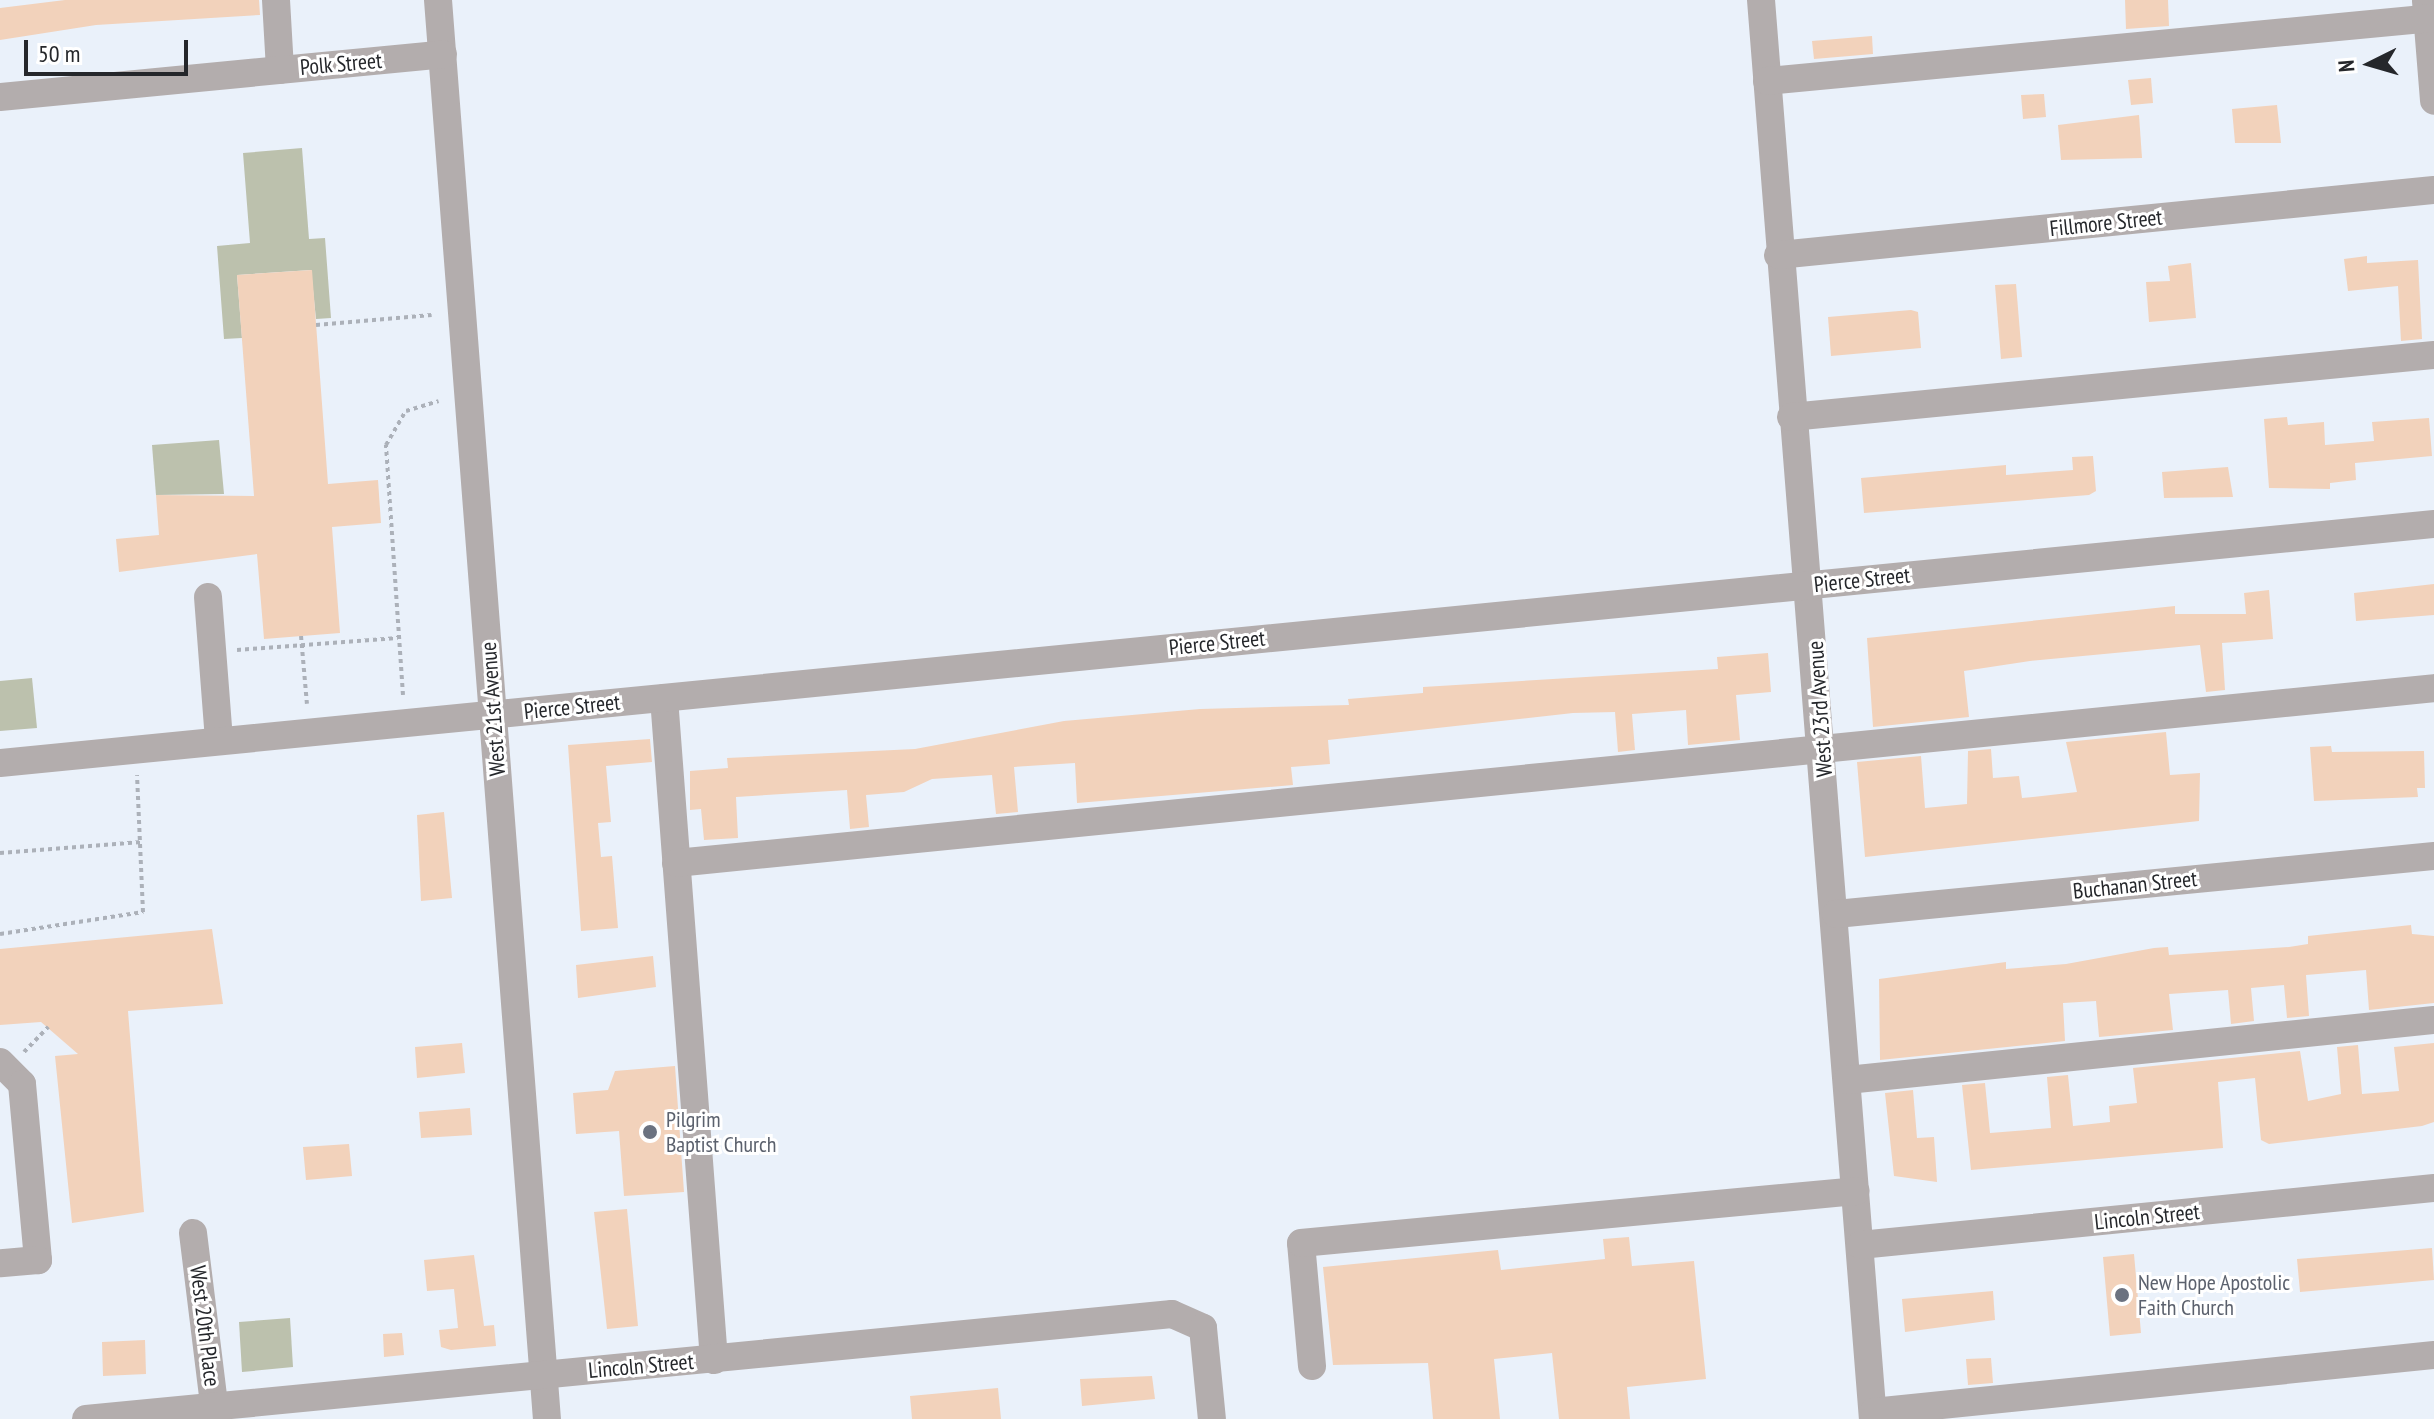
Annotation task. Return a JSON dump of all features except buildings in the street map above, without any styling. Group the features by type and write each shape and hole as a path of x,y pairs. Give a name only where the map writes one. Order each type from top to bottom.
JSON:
{"street":[{"path":"276,0 280,70"},
{"name":"West 21st Avenue","path":"438,0 547,1419"},
{"name":"West 23rd Avenue","path":"1761,0 1791,417 1811,585 1873,1416"},
{"path":"1767,81 2429,12 2434,101"},
{"name":"Polk Street","path":"0,97 443,54"},
{"name":"Fillmore Street","path":"1778,255 2434,190"},
{"path":"1791,417 2434,355"},
{"name":"Pierce Street","path":"0,763 2434,524"},
{"path":"208,597 219,741"},
{"path":"676,863 2434,688"},
{"path":"664,698 714,1360"},
{"name":"Buchanan Street","path":"1836,914 2434,856"},
{"path":"1847,1080 2434,1020"},
{"path":"0,1263 38,1260 22,1084 12,1057"},
{"name":"Lincoln Street","path":"1860,1245 2434,1188"},
{"path":"1312,1366 1301,1243 1856,1191"},
{"name":"West 20th Place","path":"193,1233 215,1413"},
{"name":"Lincoln Street","path":"86,1419 215,1413 543,1375 1172,1314 1196,1319 1206,1342 1212,1419"},
{"path":"1873,1416 2434,1355"}],"path":[{"path":"316,325 432,315"},
{"path":"403,695 386,445 406,411 439,401"},
{"path":"301,636 307,704"},
{"path":"227,651 398,638"},
{"path":"0,934 140,914 146,902 137,775"},
{"path":"0,853 142,842"},
{"path":"12,1057 48,1027"}],"green space":[{"path":"302,148 309,239 325,238 331,318 316,319 311,270 237,275 242,338 224,339 217,246 250,243 243,153"},
{"path":"219,440 224,494 156,495 152,445"},
{"path":"32,678 37,728 0,731 0,681"},
{"path":"290,1318 293,1367 242,1372 239,1322"}],"place":[{"name":"Pilgrim Baptist Church","path":"650,1132"},
{"name":"New Hope Apostolic Faith Church","path":"2122,1295"}]}
